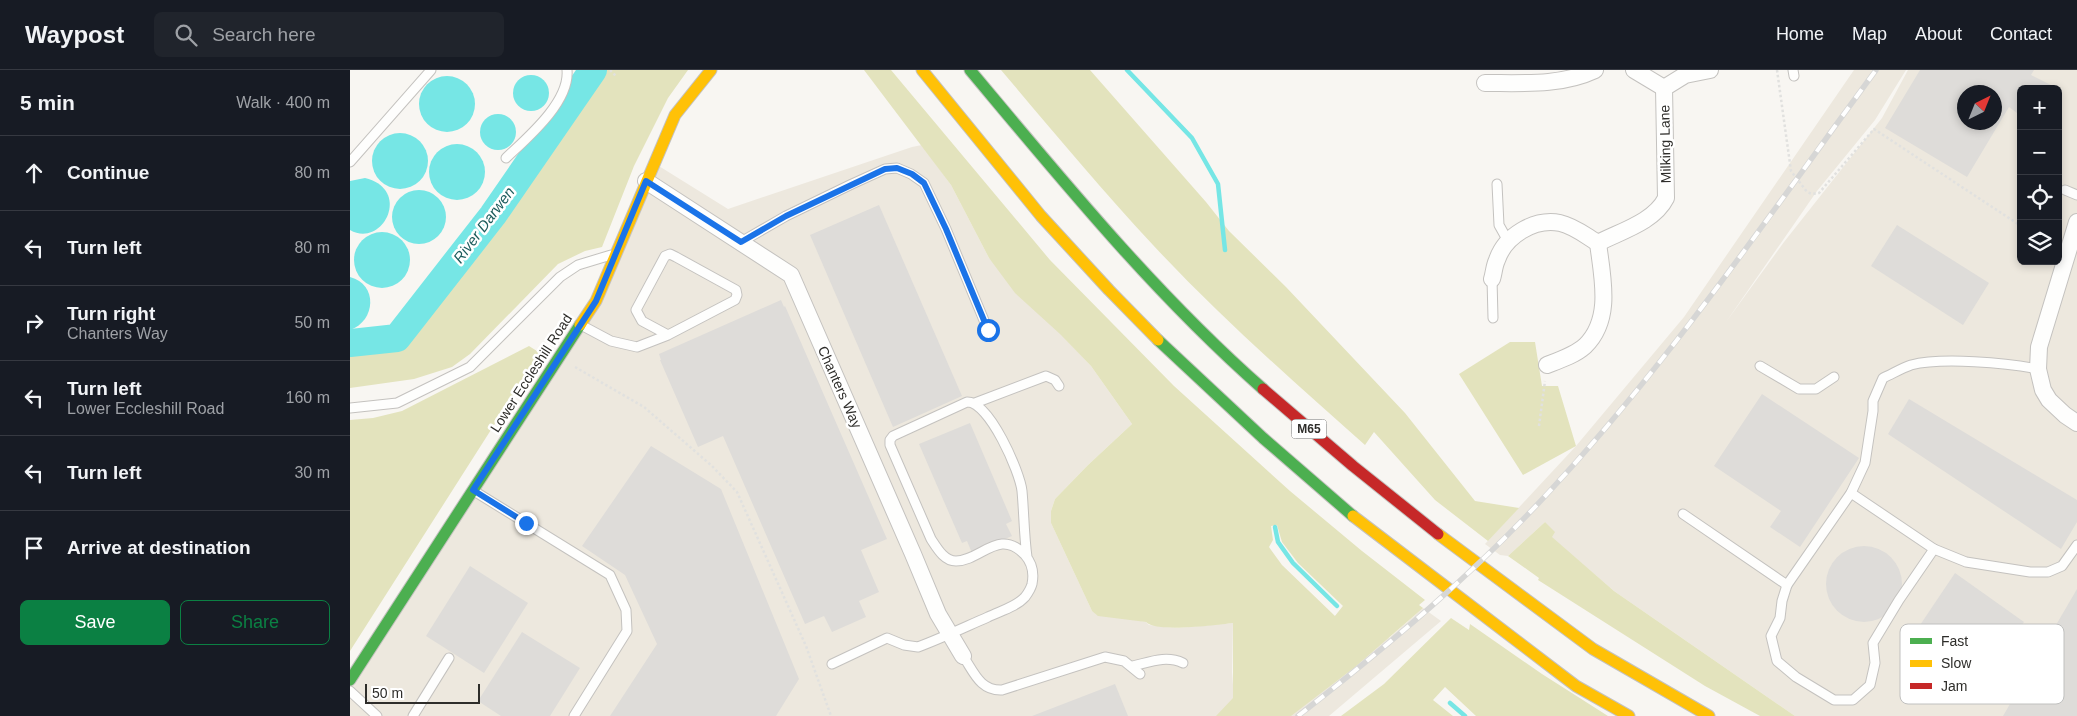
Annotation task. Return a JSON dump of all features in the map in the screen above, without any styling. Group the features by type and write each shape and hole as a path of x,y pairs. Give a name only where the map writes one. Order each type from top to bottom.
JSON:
{"main road":[{"name":"Lower Eccleshill Road","path":"350,680 596,301 675,115 711,70"},
{"name":"M65","path":"922,70 1053,230 1180,362 1249,426 1341,507 1576,686 1629,716"},
{"name":"M65","path":"970,70 1125,253 1201,330 1281,405 1374,484 1463,553 1587,644 1709,716"}],"street":[{"path":"1485,82 1556,81 1582,76 1595,70"},
{"path":"1634,70 1664,88"},
{"name":"Milking Lane","path":"1598,243 1654,214 1662,207 1666,198 1664,88 1685,75 1710,70"},
{"name":"Chanters Way","path":"646,181 791,274 914,554 938,614 963,656"},
{"path":"1492,279 1497,260 1508,241 1520,232 1544,222 1559,223 1570,227 1598,243 1605,297 1596,331 1586,345 1576,352 1548,365"},
{"path":"2077,222 2039,347 2038,369 2043,390 2049,400 2065,415 2077,422"}],"lane":[{"path":"350,162 431,70"},
{"path":"506,158 538,128 559,100 568,77 567,70"},
{"path":"741,242 786,216 852,184 885,169 897,168 912,174 924,183 946,229 988,330"},
{"path":"1497,184 1499,225 1508,241"},
{"path":"2065,190 2077,195"},
{"path":"350,408 397,403 470,367 560,277 578,266 616,254"},
{"path":"581,325 611,341 637,347 668,335 735,300 736,290 676,256 670,254 665,256 636,310 642,321 668,335"},
{"path":"1492,279 1493,318"},
{"path":"1934,549 1872,643 1874,663 1870,685 1853,700 1834,700 1796,677 1777,661 1771,636 1780,618 1782,601 1787,585 1852,492 1865,463 1873,401 1883,378 1912,365 1947,362 2016,365 2038,369"},
{"path":"1760,366 1799,389 1816,389 1834,378"},
{"path":"832,664 887,638 904,645 918,647 1009,607 1025,596 1031,587 1033,577 1032,566 1019,549 1009,545 998,544 962,560 954,562 946,558 931,540 890,445 890,440 898,433 967,402 975,403 1046,376 1055,380 1059,386"},
{"path":"975,403 995,426 1020,481 1027,557"},
{"path":"473,490 610,575 626,610 627,631 574,716"},
{"path":"1852,492 1934,549 1966,562 2030,572 2048,572 2062,566 2077,544"},
{"path":"1684,514 1787,585"},
{"path":"963,656 984,687 993,690 1002,690 1105,657 1115,658 1133,666 1140,674"},
{"path":"413,716 449,658"},
{"path":"1133,666 1172,658 1183,663"},
{"path":"350,691 377,716"}],"path":[{"path":"610,70 616,76"},
{"path":"1777,70 1791,171 1807,192 1812,194 1819,193 1874,129 2017,223"},
{"path":"1539,426 1548,365"},
{"path":"554,366 567,374 575,367 644,407 712,466 737,492 806,646 831,716"}],"shaded area":[{"path":"1854,70 1906,70 1875,120 1817,191 1726,322 1784,242 1882,118 1908,70 2077,70 2077,716 1795,716 1614,591 1551,537 1545,522 1508,556 1500,555 1485,544 1576,446 1684,317"},
{"path":"922,145 951,185 989,258 1091,366 1132,424 1055,499 1051,511 1051,523 1092,611 1146,622 1149,625 1177,628 1233,623 1232,672 1234,698 1335,616 1343,606 1389,638 1423,608 1441,621 1329,716 350,716 350,680 596,301 654,163 728,209"}],"green space":[{"path":"601,70 688,70 668,98 634,166 602,247 585,251 558,264 470,354 452,367 414,379 350,388 350,350 396,346 408,339 505,218"},
{"path":"864,70 891,70 1050,260 1174,386 1290,491 1425,600 1419,605 1423,608 1355,667 1291,716 1216,716 1233,698 1233,623 1174,628 1162,627 1146,622 1098,616 1092,611 1051,523 1051,511 1055,499 1132,424 1091,366 1060,334 1015,293 989,258 951,185","holes":["1277,525 1282,542 1298,563 1343,606 1335,616 1282,565 1269,547 1273,540 1271,526"]},
{"path":"1001,70 1090,70 1206,202 1229,231 1286,287 1405,413 1475,501 1519,508 1488,541 1435,500 1374,432 1365,445 1256,347 1178,271 1114,202"},
{"path":"1510,342 1535,342 1542,386 1558,386 1576,446 1523,475 1459,374"},
{"path":"529,346 540,353 350,651 350,420 373,418 402,411"},
{"path":"1545,522 1555,532 1552,537 1614,591 1795,716 1760,716 1705,686 1538,580 1539,578 1508,556"},
{"path":"1451,618 1469,630 1470,624 1542,674 1608,716 1476,716 1445,687 1433,700 1453,716 1341,716 1384,684"}],"water":[{"path":"531,75 538,76 544,80 548,86 548,100 544,106 538,110 531,111 524,110 518,106 514,100 513,93 514,86 518,80 524,76"},
{"path":"447,76 462,81 470,89 475,104 470,119 462,127 447,132 432,127 424,119 419,104 424,89 432,81"},
{"path":"498,114 505,115 511,119 515,125 515,139 511,145 505,149 498,150 491,149 485,145 481,139 480,132 481,125 485,119 491,115"},
{"path":"400,133 415,138 423,146 428,161 423,176 415,184 400,189 385,184 377,176 372,161 377,146 385,138"},
{"path":"457,144 472,149 480,157 485,172 480,187 472,195 457,200 442,195 434,187 429,172 434,157 442,149"},
{"path":"365,178 379,184 387,194 390,205 388,216 381,225 373,232 362,234 350,230 350,181"},
{"path":"414,190 424,190 434,194 442,202 446,217 442,232 434,240 424,244 414,244 404,240 396,232 392,222 392,212 396,202 404,194"},
{"path":"382,232 397,237 405,245 410,260 405,275 397,283 382,288 367,283 359,275 354,260 359,245 367,237"},
{"path":"350,277 359,281 365,287 369,294 370,303 365,319 350,330"}],"building":[{"path":"1920,70 2034,70 2031,75 2051,85 2017,85 2017,113 2009,107 2002,119 2002,85 1957,85 1957,130 1995,130 1967,177 1885,128"},
{"path":"879,205 962,396 893,427 810,235"},
{"path":"1897,225 1989,283 1963,325 1871,266"},
{"path":"781,300 887,539 861,550 879,592 859,601 866,617 832,632 824,616 805,624 723,436 698,447 659,354"},
{"path":"1762,394 1859,458 1800,547 1770,527 1781,511 1714,466"},
{"path":"1909,399 2077,500 2077,522 2061,549 1888,434"},
{"path":"970,423 1012,521 1006,524 1012,536 972,553 967,541 962,543 919,444"},
{"path":"651,446 721,489 799,679 776,716 610,716 657,644 625,575 582,546"},
{"path":"1864,546 1878,549 1891,557 1899,570 1902,584 1899,598 1891,611 1878,619 1864,622 1850,619 1837,611 1829,598 1826,584 1829,570 1837,557 1850,549"},
{"path":"470,566 528,603 484,673 426,636"},
{"path":"1955,573 2024,622 2023,624 1921,624"},
{"path":"2077,589 2077,716 2003,716 2010,704 2064,704 2064,624 2057,624"},
{"path":"522,632 580,668 550,716 501,716 478,701"},
{"path":"1115,684 1128,716 1032,716"}],"waterway":[{"name":"River Darwen","path":"350,343 397,338 493,215 593,70"},
{"path":"1127,70 1192,138 1218,184 1225,250"},
{"path":"1275,527 1278,542 1293,563 1337,606"},
{"path":"1450,703 1465,716"}],"railway":[{"path":"1298,716 1433,605 1497,545 1558,482 1643,383 1683,332 1876,70"}],"traffic: fast":[{"path":"970,70 1110,235 1184,314 1263,389"},
{"path":"350,680 580,325"},
{"path":"1158,340 1263,438 1353,516"}],"traffic: slow":[{"path":"580,325 596,301 675,115 711,70"},
{"path":"922,70 1041,216 1158,340"},
{"path":"1353,516 1576,686 1629,716"},
{"path":"1438,534 1593,649 1709,716"}],"traffic: jam":[{"path":"1263,389 1353,466 1438,534"}],"route":[{"path":"526,523 473,490 596,301 646,181 741,242 786,216 885,169 897,168 912,174 924,183 946,229 988,330"}]}
